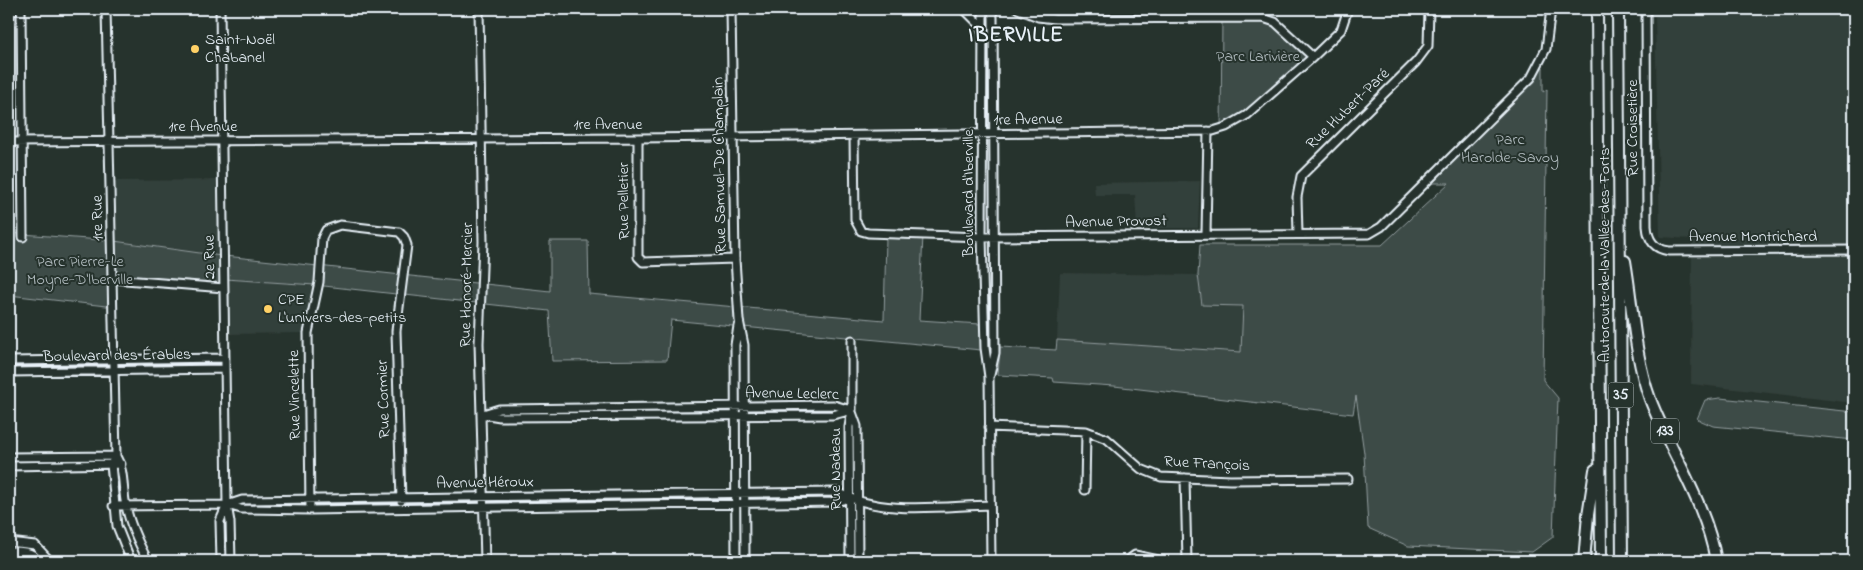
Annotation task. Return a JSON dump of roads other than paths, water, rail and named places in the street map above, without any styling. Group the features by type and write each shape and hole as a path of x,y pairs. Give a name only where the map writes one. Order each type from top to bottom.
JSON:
{"highway":[{"name":"Autoroute de la Vallée-des-Forts","path":"1597,9 1600,561"},
{"name":"Autoroute de la Vallée-des-Forts","path":"1618,9 1622,561"},
{"name":"133","path":"1620,228 1638,350 1647,389 1659,420 1700,507 1716,561"},
{"path":"1584,561 1588,515 1600,442"}],"street":[{"path":"21,9 23,237"},
{"name":"1re Rue","path":"106,9 116,456"},
{"name":"2e Rue","path":"220,9 227,505 230,522 231,561"},
{"name":"Rue Honoré-Mercier","path":"478,9 482,242 479,343 485,561"},
{"name":"Rue Samuel-De Champlain","path":"731,9 736,259 739,320 744,344 745,561"},
{"path":"964,9 980,25 983,37"},
{"name":"Boulevard d'Iberville","path":"986,9 983,16 982,237 984,348 989,377 990,561"},
{"name":"Boulevard d'Iberville","path":"989,377 995,353 993,18 991,9"},
{"path":"1018,9 1038,17 1055,19 1258,17 1275,22 1313,57"},
{"name":"1re Avenue","path":"9,142 638,138 1208,131 1226,127 1247,115 1341,30 1348,9"},
{"name":"Rue Hubert-Paré","path":"1298,234 1297,198 1301,176 1416,62 1428,46 1429,9"},
{"name":"Avenue Provost","path":"854,136 855,220 861,231 868,233 994,237 1372,233 1531,78 1541,62 1548,43 1551,9"},
{"name":"Rue Croisetière","path":"1646,9 1647,226 1648,235 1654,244"},
{"path":"1206,234 1208,131"},
{"name":"Rue Pelletier","path":"638,138 638,257 643,262 736,259"},
{"name":"Rue Vincelette","path":"310,510 308,333 319,282 322,238 326,230 340,225 399,232 404,237 407,245 400,290"},
{"name":"Avenue Montrichard","path":"1654,244 1669,251 1854,250"},
{"path":"113,279 224,288"},
{"name":"Rue Cormier","path":"400,290 396,331 401,508"},
{"name":"Rue Samuel-De Champlain","path":"736,561 735,345 739,320"},
{"path":"852,340 852,410"},
{"name":"Boulevard des Érables","path":"9,361 225,358"},
{"name":"Boulevard des Érables","path":"9,372 225,369"},
{"name":"Avenue Leclerc","path":"482,414 498,409 735,406 834,405 852,410"},
{"path":"671,407 671,417"},
{"path":"540,409 540,417"},
{"name":"Avenue Leclerc","path":"482,414 500,417 833,416 852,410"},
{"name":"Rue Nadeau","path":"850,561 849,427 852,410"},
{"name":"Rue Nadeau","path":"852,410 857,426 858,561"},
{"name":"Rue François","path":"989,427 1086,431 1107,439 1140,468 1161,477 1348,479"},
{"path":"1085,490 1086,431"},
{"path":"9,457 116,456"},
{"path":"116,456 121,464 126,506 137,541 148,561"},
{"path":"116,456 111,464 114,506 117,526 131,561"},
{"path":"9,466 121,464"},
{"path":"1185,478 1187,561"},
{"name":"Avenue Héroux","path":"227,505 242,500 838,492 858,502 884,507 990,506"},
{"path":"614,495 615,505"},
{"name":"Avenue Héroux","path":"114,506 227,505 241,508 310,510 836,502 850,498"},
{"path":"357,499 358,509"},
{"name":"2e Rue","path":"221,561 220,522 227,505"},
{"path":"9,542 35,545 50,561"},
{"path":"9,551 22,551 35,555 40,561"},
{"path":"1127,561 1135,555 1163,561"}],"place":[{"name":"Saint-Noël Chabanel","path":"195,49"},
{"name":"CPE L'univers-des-petits","path":"268,309"}],"district":[{"name":"IBERVILLE","path":"1016,36"}],"park label":[{"name":"Parc Larivière","path":"1258,57"},
{"name":"Parc Harolde-Savoy","path":"1510,149"},
{"name":"Parc Pierre-Le Moyne-D'lberville","path":"80,271"}]}
